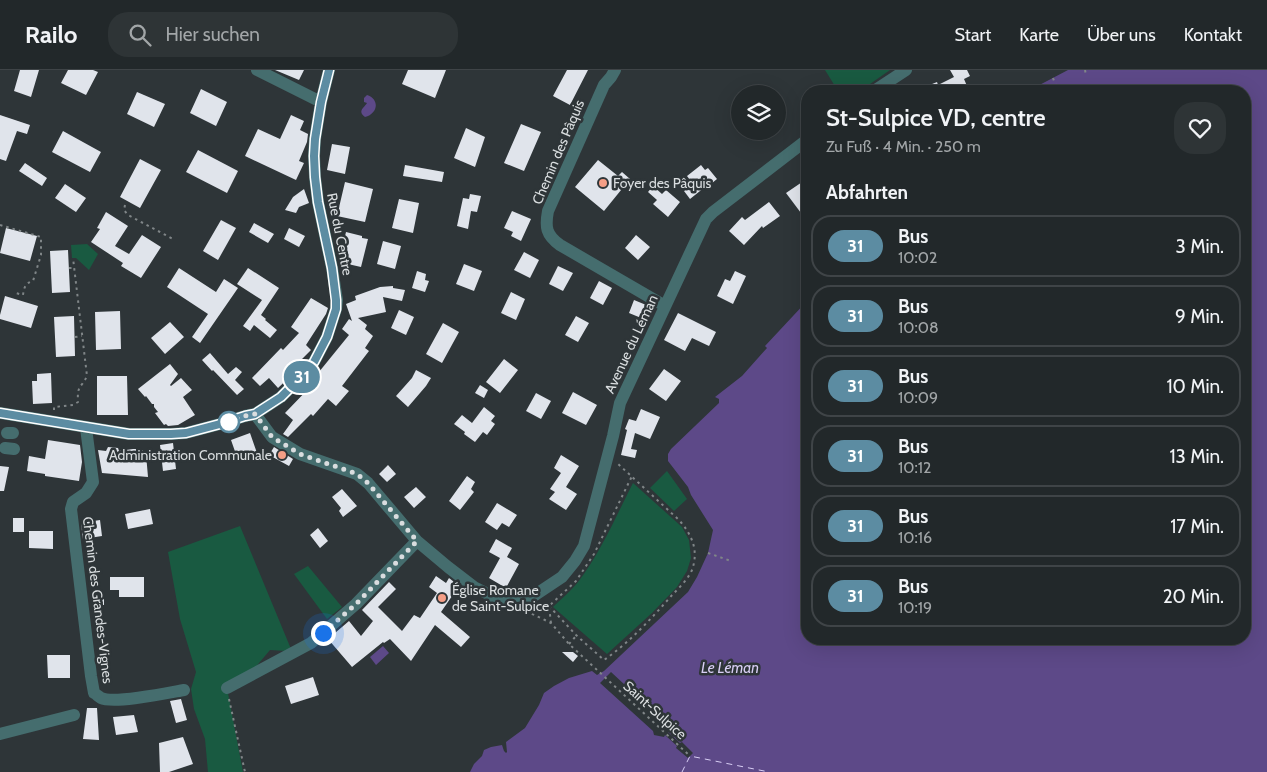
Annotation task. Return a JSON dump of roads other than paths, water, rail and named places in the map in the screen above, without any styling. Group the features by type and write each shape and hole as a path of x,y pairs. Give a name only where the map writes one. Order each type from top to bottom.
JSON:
{"street":[{"path":"257,70 321,102"},
{"name":"Rue du Centre","path":"0,413 129,434 171,434 194,431 255,414 291,388 314,362 327,337 336,309 332,268 318,202 314,156 321,102 329,70"},
{"name":"Chemin des Pâquis","path":"615,70 612,77 604,85 548,211 547,230 551,239 560,245 665,306"},
{"path":"883,85 906,70"},
{"name":"Avenue du Léman","path":"417,541 474,587 508,602 520,601 535,595 562,577 575,560 586,540 620,403 706,219 801,144"},
{"path":"227,688 311,643 356,604 417,541 368,483 357,474 300,454 272,437 255,414"},
{"name":"Chemin des Grandes-Vignes","path":"86,428 93,482 86,493 73,502 71,509 94,693 101,698 111,700 152,696 184,690"},
{"path":"0,734 74,715"}],"water":[{"name":"Le Léman","path":"1068,70 1267,70 1267,772 470,772 474,764 482,756 484,750 502,745 504,751 507,752 506,742 525,728 544,693 569,678 592,671 597,675 604,671 688,592 708,553 713,530 688,487 668,461 668,454 719,403 719,399 715,397 742,376 767,348 765,346 801,307 801,645 1251,645 1251,85 1039,85","holes":["611,672 667,724 668,732 693,753 688,758 665,735 664,737 654,735 653,731 600,683"]},
{"path":"367,95 374,100 376,106 373,113 365,117 361,111 367,103 364,102 364,98"},
{"path":"383,646 389,653 376,665 370,657"}],"place":[{"name":"Foyer des Pâquis","path":"603,183"},
{"name":"Administration Communale","path":"282,455"},
{"name":"Église Romane de Saint-Sulpice","path":"442,598"}]}
